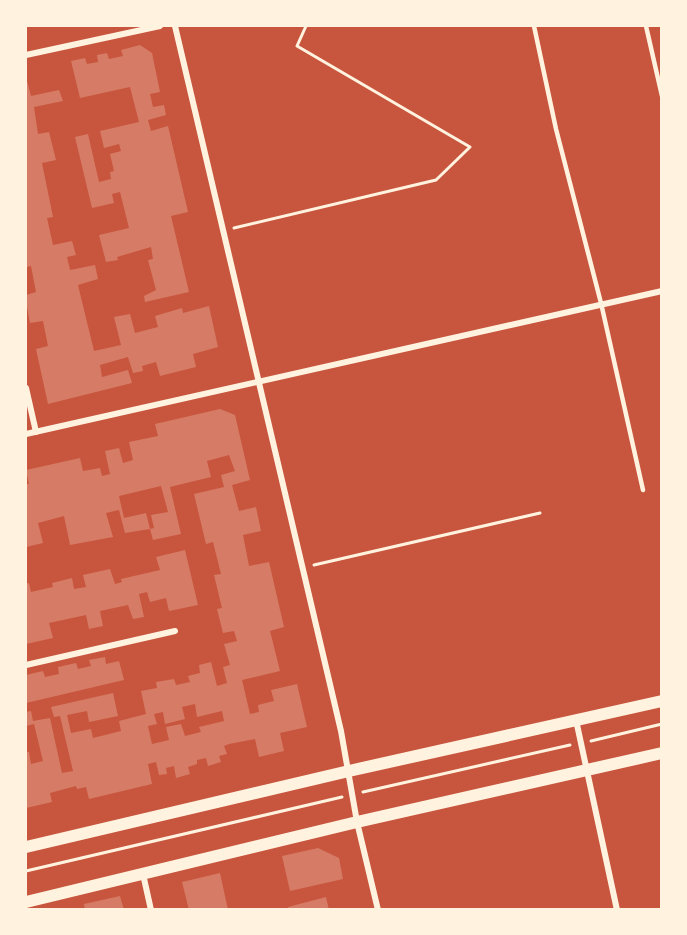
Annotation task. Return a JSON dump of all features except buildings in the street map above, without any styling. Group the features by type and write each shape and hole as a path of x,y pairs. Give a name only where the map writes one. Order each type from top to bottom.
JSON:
{"main road":[{"path":"26,847 662,700"},
{"path":"26,902 357,822 662,753"}],"street":[{"path":"26,55 160,26"},
{"path":"175,26 303,568 349,771 357,822 378,909"},
{"path":"26,434 662,291"},
{"path":"26,388 36,432"},
{"path":"26,665 175,631"},
{"path":"576,720 617,909"},
{"path":"143,874 151,909"}],"lane":[{"path":"534,26 556,129 601,303 643,490"},
{"path":"646,26 662,96"}],"path":[{"path":"223,230 436,180 470,147 297,46 306,26"},
{"path":"303,568 540,513"}]}
